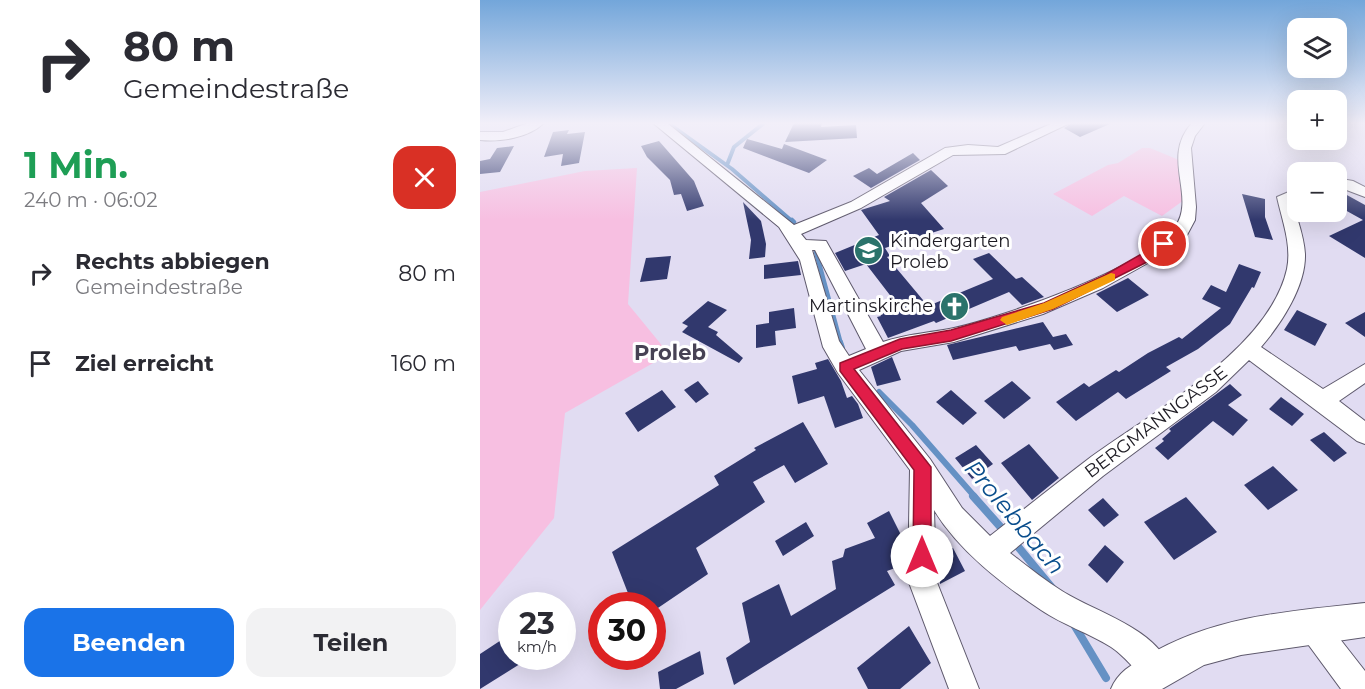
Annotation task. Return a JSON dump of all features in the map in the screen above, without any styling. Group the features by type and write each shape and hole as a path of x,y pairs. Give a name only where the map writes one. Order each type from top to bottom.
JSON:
{"main road":[{"path":"1143,679 1202,648 1312,626 1365,620"}],"street":[{"path":"701,155 799,234 820,245 878,352"},
{"path":"799,234 874,196 943,155"},
{"path":"850,365 878,352 1023,316 1109,278 1149,257 1185,225 1188,207 1183,155"},
{"path":"1347,184 1365,193"},
{"name":"BERGMANNGASSE","path":"1005,541 1096,467 1195,396 1249,349 1278,306 1294,276 1296,248 1294,222"},
{"path":"799,234 830,342 850,365 922,467 952,517 1005,541 1064,606 1123,638 1143,679"},
{"path":"1249,349 1365,434"},
{"path":"1323,401 1365,372"},
{"path":"922,467 921,580 964,689"},
{"path":"1312,626 1360,689"}],"shaded area":[{"path":"1131,155 1167,155 1179,160 1184,200 1162,216 1124,196 1092,216 1053,194 1108,165 1118,163"},
{"path":"637,168 628,304 669,354 565,413 554,518 480,610 480,192 585,171"}],"building":[{"path":"492,155 509,155 500,172 480,174 480,161 490,159"},
{"path":"563,155 581,155 579,163 561,166"},
{"path":"646,155 671,155 694,181 704,206 687,211 681,194 674,195 670,180"},
{"path":"762,155 814,155 827,160 809,173"},
{"path":"909,155 915,155 920,160 871,188 853,176 869,168 877,174"},
{"path":"931,170 948,186 921,203 944,229 885,248 890,256 887,257 928,306 993,279 973,259 989,253 1016,279 1022,277 1044,297 1022,305 1009,292 936,323 934,321 888,338 877,317 881,316 877,309 896,303 866,264 845,271 835,253 879,235 861,210 890,201 884,197"},
{"path":"1242,194 1265,199 1265,217 1273,240 1255,237"},
{"path":"1347,195 1365,205 1365,258 1329,236 1363,220 1347,211"},
{"path":"743,202 761,221 766,244 765,257 749,259 751,240"},
{"path":"671,256 667,279 640,282 646,258"},
{"path":"798,261 801,275 764,279 764,265"},
{"path":"1239,264 1261,272 1254,288 1252,287 1230,324 1198,349 1166,367 1171,371 1126,399 1118,392 1076,421 1056,402 1084,383 1089,387 1179,337 1182,339 1221,308 1202,299 1211,285 1226,292"},
{"path":"1128,278 1149,295 1117,312 1096,294"},
{"path":"708,301 727,310 708,327 718,332 716,335 743,358 739,363 682,332 688,326 682,323"},
{"path":"794,308 796,328 775,331 776,345 756,348 756,325 769,323 769,312"},
{"path":"1297,310 1327,324 1315,346 1284,330"},
{"path":"1365,312 1365,337 1345,323"},
{"path":"1043,322 1053,337 1066,334 1073,345 1054,350 1050,344 1019,351 1016,346 953,360 947,345"},
{"path":"892,357 901,380 877,386 871,367"},
{"path":"828,359 841,381 847,398 852,396 863,418 835,428 824,396 798,404 792,376 817,369 815,363"},
{"path":"698,381 709,394 696,403 684,390"},
{"path":"1012,381 1031,398 1004,419 984,401"},
{"path":"1230,384 1242,395 1228,405 1248,420 1233,436 1213,421 1168,460 1155,448 1164,441 1162,439 1171,431 1169,429"},
{"path":"662,390 676,407 638,432 625,413"},
{"path":"951,390 977,413 963,425 936,402"},
{"path":"1281,397 1304,414 1292,426 1269,409"},
{"path":"803,422 828,464 795,483 784,465 753,482 765,502 696,548 708,574 666,602 666,592 628,592 612,552 719,485 714,476 756,450 754,448"},
{"path":"1324,432 1347,453 1334,462 1310,440"},
{"path":"1029,444 1059,478 1032,500 1001,463"},
{"path":"976,445 993,464 972,479 955,458"},
{"path":"1273,466 1298,490 1268,510 1244,485"},
{"path":"1186,497 1217,532 1174,560 1144,522"},
{"path":"1103,498 1119,515 1104,527 1088,510"},
{"path":"889,511 906,545 906,564 887,571 895,585 734,685 726,658 750,642 742,603 779,584 791,616 836,589 832,561 843,557 845,549 875,538 867,523"},
{"path":"806,522 814,536 783,556 775,541"},
{"path":"1105,545 1124,562 1107,583 1088,565"},
{"path":"953,548 965,571 940,584 938,555"},
{"path":"909,626 931,663 900,689 868,689 857,668"},
{"path":"498,642 498,670 510,670 480,689 480,654"},
{"path":"700,651 704,674 676,689 660,689 658,672"}],"waterway":[{"name":"Prolebbach","path":"713,155 793,222"},
{"path":"727,165 731,155"},
{"name":"Prolebbach","path":"816,252 841,344"},
{"name":"Prolebbach","path":"840,342 842,348"},
{"name":"Prolebbach","path":"879,392 912,425 975,497"},
{"name":"Prolebbach","path":"973,496 1005,532"},
{"name":"Prolebbach","path":"1015,543 1053,589"},
{"name":"Prolebbach","path":"1073,623 1106,678"}],"slow traffic":[{"path":"1007,320 1048,306 1111,277"}],"place":[{"name":"Kindergarten Proleb","path":"869,251"},
{"name":"Martinskirche","path":"954,306"}],"district":[{"name":"Proleb","path":"670,352"}],"route":[{"path":"922,556 922,467 845,367 900,344 951,335 1023,316 1109,278 1149,257 1164,244"}]}
